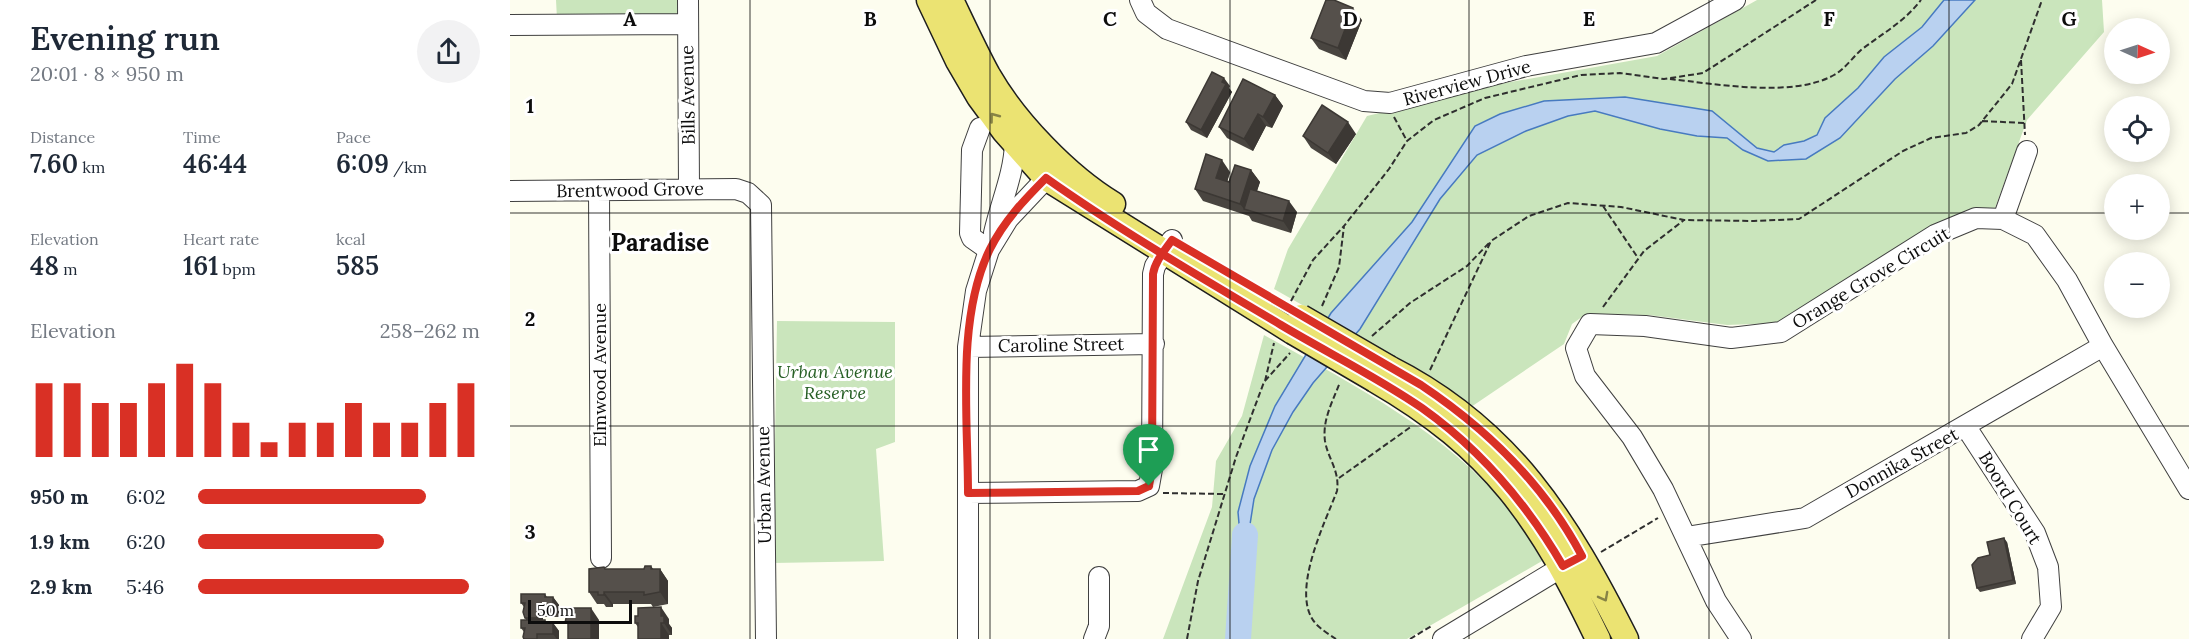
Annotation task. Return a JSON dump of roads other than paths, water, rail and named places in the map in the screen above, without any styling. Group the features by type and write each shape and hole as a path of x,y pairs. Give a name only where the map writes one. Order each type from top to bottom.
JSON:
{"main road":[{"path":"944,7 965,76 1015,143 1053,171 1109,202 1168,246 1382,374 1473,450 1501,478 1539,527 1573,561 1626,639"},
{"path":"944,7 1053,171"},
{"path":"1382,374 1421,385 1468,419 1513,460 1547,501 1573,561 1598,639"}],"street":[{"name":"Bills Avenue","path":"688,0 689,189"},
{"name":"Riverview Drive","path":"1140,0 1146,13 1167,29 1364,100 1390,103 1526,66 1656,44 1736,0"},
{"path":"510,25 687,24"},
{"path":"980,128 972,150 970,233 972,238 989,250"},
{"path":"968,639 968,347 976,291 1002,196 1013,169 1015,143"},
{"path":"2003,219 2027,151"},
{"path":"989,250 1019,204 1053,171"},
{"name":"Brentwood Grove","path":"510,191 736,189 748,193"},
{"name":"Elmwood Avenue","path":"599,191 602,558"},
{"name":"Urban Avenue","path":"748,193 761,205 762,219 766,639"},
{"name":"Orange Grove Circuit","path":"1686,537 1673,509 1632,437 1585,376 1576,348 1590,324 1646,326 1731,338 1781,332 1935,235 1976,218 2003,219 2035,235 2067,280 2103,346 2189,489"},
{"path":"968,493 1138,491 1149,486 1152,469 1153,270 1168,246"},
{"name":"Caroline Street","path":"968,347 1154,344"},
{"name":"Donnika Street","path":"1686,537 1805,518 2103,346"},
{"name":"Boord Court","path":"1966,427 2035,534 2048,567 2051,607 2032,639"},
{"path":"1686,537 1716,601 1741,639"},
{"path":"1443,639 1573,561"},
{"path":"1094,639 1099,626 1099,578"}],"water":[{"path":"1944,0 1975,0 1933,46 1895,79 1840,138 1806,159 1768,161 1743,150 1727,138 1697,136 1660,129 1595,111 1568,116 1526,131 1477,155 1440,199 1360,329 1313,383 1293,412 1272,450 1254,499 1243,569 1238,512 1250,466 1275,406 1331,313 1412,222 1475,126 1500,114 1544,101 1625,97 1712,111 1757,148 1774,152 1784,145 1804,141 1817,135 1825,118 1858,88 1884,57 1922,27"}],"waterway":[{"path":"1238,639 1245,535"}],"district":[{"name":"Paradise","path":"660,243"}],"park label":[{"name":"Urban Avenue Reserve","path":"835,382"}]}
